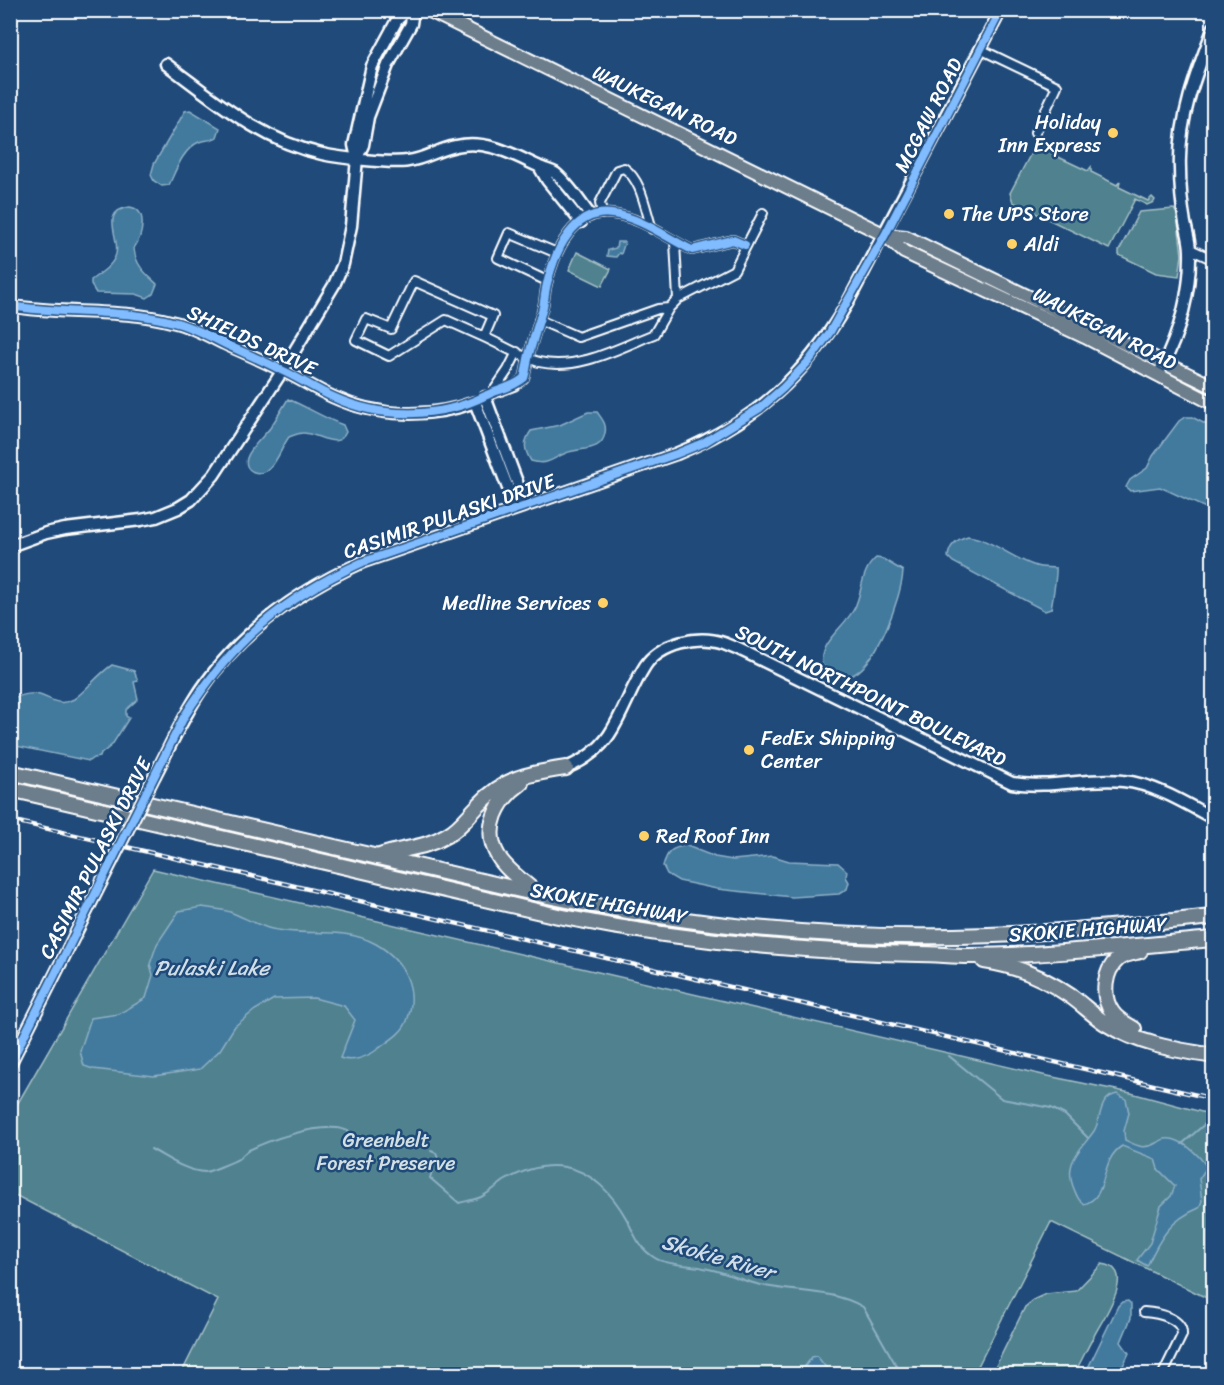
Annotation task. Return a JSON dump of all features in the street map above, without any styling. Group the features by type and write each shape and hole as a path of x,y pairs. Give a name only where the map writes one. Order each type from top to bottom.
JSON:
{"highway":[{"path":"377,857 394,850 430,845 461,825 479,804 499,788 524,775 566,768"},
{"path":"538,894 508,868 498,856 491,828 500,803 510,791 521,783 566,768"},
{"name":"SKOKIE HIGHWAY","path":"10,772 538,894 623,911 711,923 873,936 956,936 1065,930 1214,917"},
{"name":"SKOKIE HIGHWAY","path":"10,789 610,926 755,946 843,952 967,956 1049,953 1213,939"},
{"path":"1213,939 1130,953 1119,958 1110,970 1105,983 1106,998 1111,1011 1121,1021 1141,1033 1214,1054"},
{"path":"925,954 1011,966 1047,981 1106,1023 1129,1035 1172,1050 1214,1054"}],"main road":[{"name":"WAUKEGAN ROAD","path":"428,10 885,235 904,252 1085,337 1175,386 1214,404"},
{"name":"WAUKEGAN ROAD","path":"885,235 906,237 1214,387"}],"street":[{"path":"10,546 65,529 156,517 191,500 214,474 320,312 343,264 351,226 357,159 354,145 372,66 397,20 407,10"},
{"path":"357,159 363,145 368,117 388,65 411,24 413,10"},
{"name":"MCGAW ROAD","path":"885,235 1001,10"},
{"path":"1158,375 1175,339 1188,282 1190,249 1180,169 1183,120 1199,64 1214,27"},
{"path":"980,49 1057,86 1035,133"},
{"path":"166,64 259,131 300,149 324,155 406,162 457,145 476,144 497,147 540,168 556,182 585,218"},
{"path":"602,214 600,203 617,170 624,168 633,174 638,182 652,229"},
{"path":"484,337 493,316 414,281 392,330 366,319 356,340 389,356 446,320 537,361 552,364 589,359 654,334 669,308 678,299 734,270 763,213"},
{"path":"484,397 514,386 524,378 548,280 557,253 571,230 585,218 612,214 627,218 692,250 733,240 746,245"},
{"path":"548,280 498,258 509,233 557,253"},
{"name":"CASIMIR PULASKI DRIVE","path":"10,1064 184,717 202,689 238,645 294,598 363,562 676,454 703,443 760,408 809,361 830,332 885,235"},
{"path":"675,242 678,299"},
{"path":"1190,249 1214,260"},
{"name":"SHIELDS DRIVE","path":"10,306 134,314 174,322 283,370 334,398 381,411 405,413 430,411 484,397"},
{"path":"538,320 578,337 657,309 669,308"},
{"path":"484,397 508,370 517,352"},
{"path":"484,397 521,507"},
{"name":"SOUTH NORTHPOINT BOULEVARD","path":"566,768 582,761 608,735 641,673 652,659 675,644 705,640 722,642 749,654 1012,783 1055,786 1101,780 1125,781 1168,796 1214,819"},
{"path":"1144,1312 1162,1315 1179,1324 1182,1329 1182,1335 1163,1374"}],"green space":[{"path":"1038,140 1054,148 1052,154 1088,171 1091,167 1091,172 1117,185 1120,181 1119,187 1148,201 1152,197 1154,202 1147,205 1135,199 1109,249 1013,202 1010,193"},
{"path":"1174,209 1177,214 1182,255 1179,276 1156,273 1119,255 1139,212"},
{"path":"577,252 611,269 602,286 569,270"},
{"name":"Greenbelt Forest Preserve","path":"153,869 1043,1075 1131,1093 1213,1115 1213,1301 1051,1222 974,1374 181,1374 218,1300 11,1193 11,1115"},
{"path":"1102,1264 1113,1268 1118,1275 1118,1285 1110,1308 1074,1374 992,1374 1025,1307 1046,1294 1076,1291"}],"water":[{"path":"190,110 220,128 217,137 193,145 181,161 169,185 162,186 154,181 151,175 154,164 185,111"},
{"path":"130,207 136,209 142,218 141,231 134,248 136,259 142,269 157,284 153,294 147,298 136,294 96,293 91,285 91,280 108,267 115,257 117,250 113,220 115,214"},
{"path":"617,242 625,242 621,254 619,253 616,257 607,256 608,250 616,248"},
{"path":"288,399 343,425 346,432 338,440 333,441 303,433 289,437 269,469 261,473 253,472 247,467 247,458"},
{"path":"588,412 597,412 605,424 605,433 600,444 566,453 546,462 531,461 525,446 531,431 560,425"},
{"path":"1185,417 1192,417 1213,428 1213,509 1210,510 1160,487 1130,491 1126,487 1130,480 1147,468 1179,421"},
{"path":"968,536 986,541 1036,566 1056,568 1051,609 1045,611 953,562 948,557 952,546"},
{"path":"876,558 883,559 903,571 893,613 869,660 860,670 850,676 838,676 822,665 824,649 854,609 867,569"},
{"path":"112,665 134,671 138,681 134,682 138,699 126,710 126,716 129,718 112,745 100,757 89,761 11,745 11,699 30,694 57,702 68,702 78,696"},
{"path":"687,846 715,857 733,860 773,856 789,861 838,863 847,871 846,877 849,882 847,889 839,894 792,897 717,889 679,881 667,874 663,866 670,851"},
{"name":"Pulaski Lake","path":"203,907 224,910 258,925 281,931 337,933 363,938 376,944 394,958 410,987 410,1009 405,1026 394,1037 369,1054 354,1059 340,1058 355,1020 344,1006 314,998 274,999 235,1026 220,1050 200,1069 154,1076 84,1066 80,1051 91,1018 119,1014 146,998 153,975 150,964 157,944 179,911"},
{"path":"1117,1094 1126,1099 1129,1113 1124,1131 1125,1140 1144,1147 1164,1139 1177,1140 1194,1152 1207,1167 1199,1179 1202,1201 1199,1208 1173,1224 1147,1266 1137,1260 1150,1243 1161,1206 1171,1196 1175,1186 1158,1169 1155,1159 1122,1146 1110,1160 1098,1194 1084,1204 1078,1198 1071,1180 1072,1164 1097,1126 1103,1104 1111,1096"},
{"path":"1128,1301 1131,1304 1131,1318 1121,1342 1129,1353 1119,1374 1085,1374 1118,1306"},
{"path":"817,1356 831,1374 799,1374 812,1357"}],"waterway":[{"path":"949,1056 1002,1099 1051,1108 1065,1115 1088,1138"},
{"path":"1182,1144 1206,1123 1214,1121"},
{"name":"Skokie River","path":"151,1149 184,1167 205,1172 236,1160 249,1150 269,1142 316,1129 340,1129 407,1149"},
{"name":"Skokie River","path":"431,1151 436,1153 438,1159 430,1178 459,1203 481,1197 511,1177 533,1168 557,1166 584,1173 608,1193 621,1209 640,1245 659,1260 711,1269 774,1288 826,1294 863,1307 901,1374"}],"railway":[{"path":"10,820 1214,1099"}],"cycle path":[{"path":"10,1064 184,717 202,690 240,644 284,607 334,576 363,562 676,454 703,443 760,408 809,361 830,332 885,235 1001,10"},
{"path":"10,306 133,315 173,322 199,331 288,373 326,394 351,404 390,412 430,412 469,403 524,378 551,268 569,234 587,218 599,214 612,214 633,219 692,250 733,240 745,245"}],"place":[{"name":"Holiday Inn Express","path":"1113,133"},
{"name":"The UPS Store","path":"949,214"},
{"name":"Aldi","path":"1012,244"},
{"name":"Medline Services","path":"603,603"},
{"name":"FedEx Shipping Center","path":"749,750"},
{"name":"Red Roof Inn","path":"644,836"}]}
